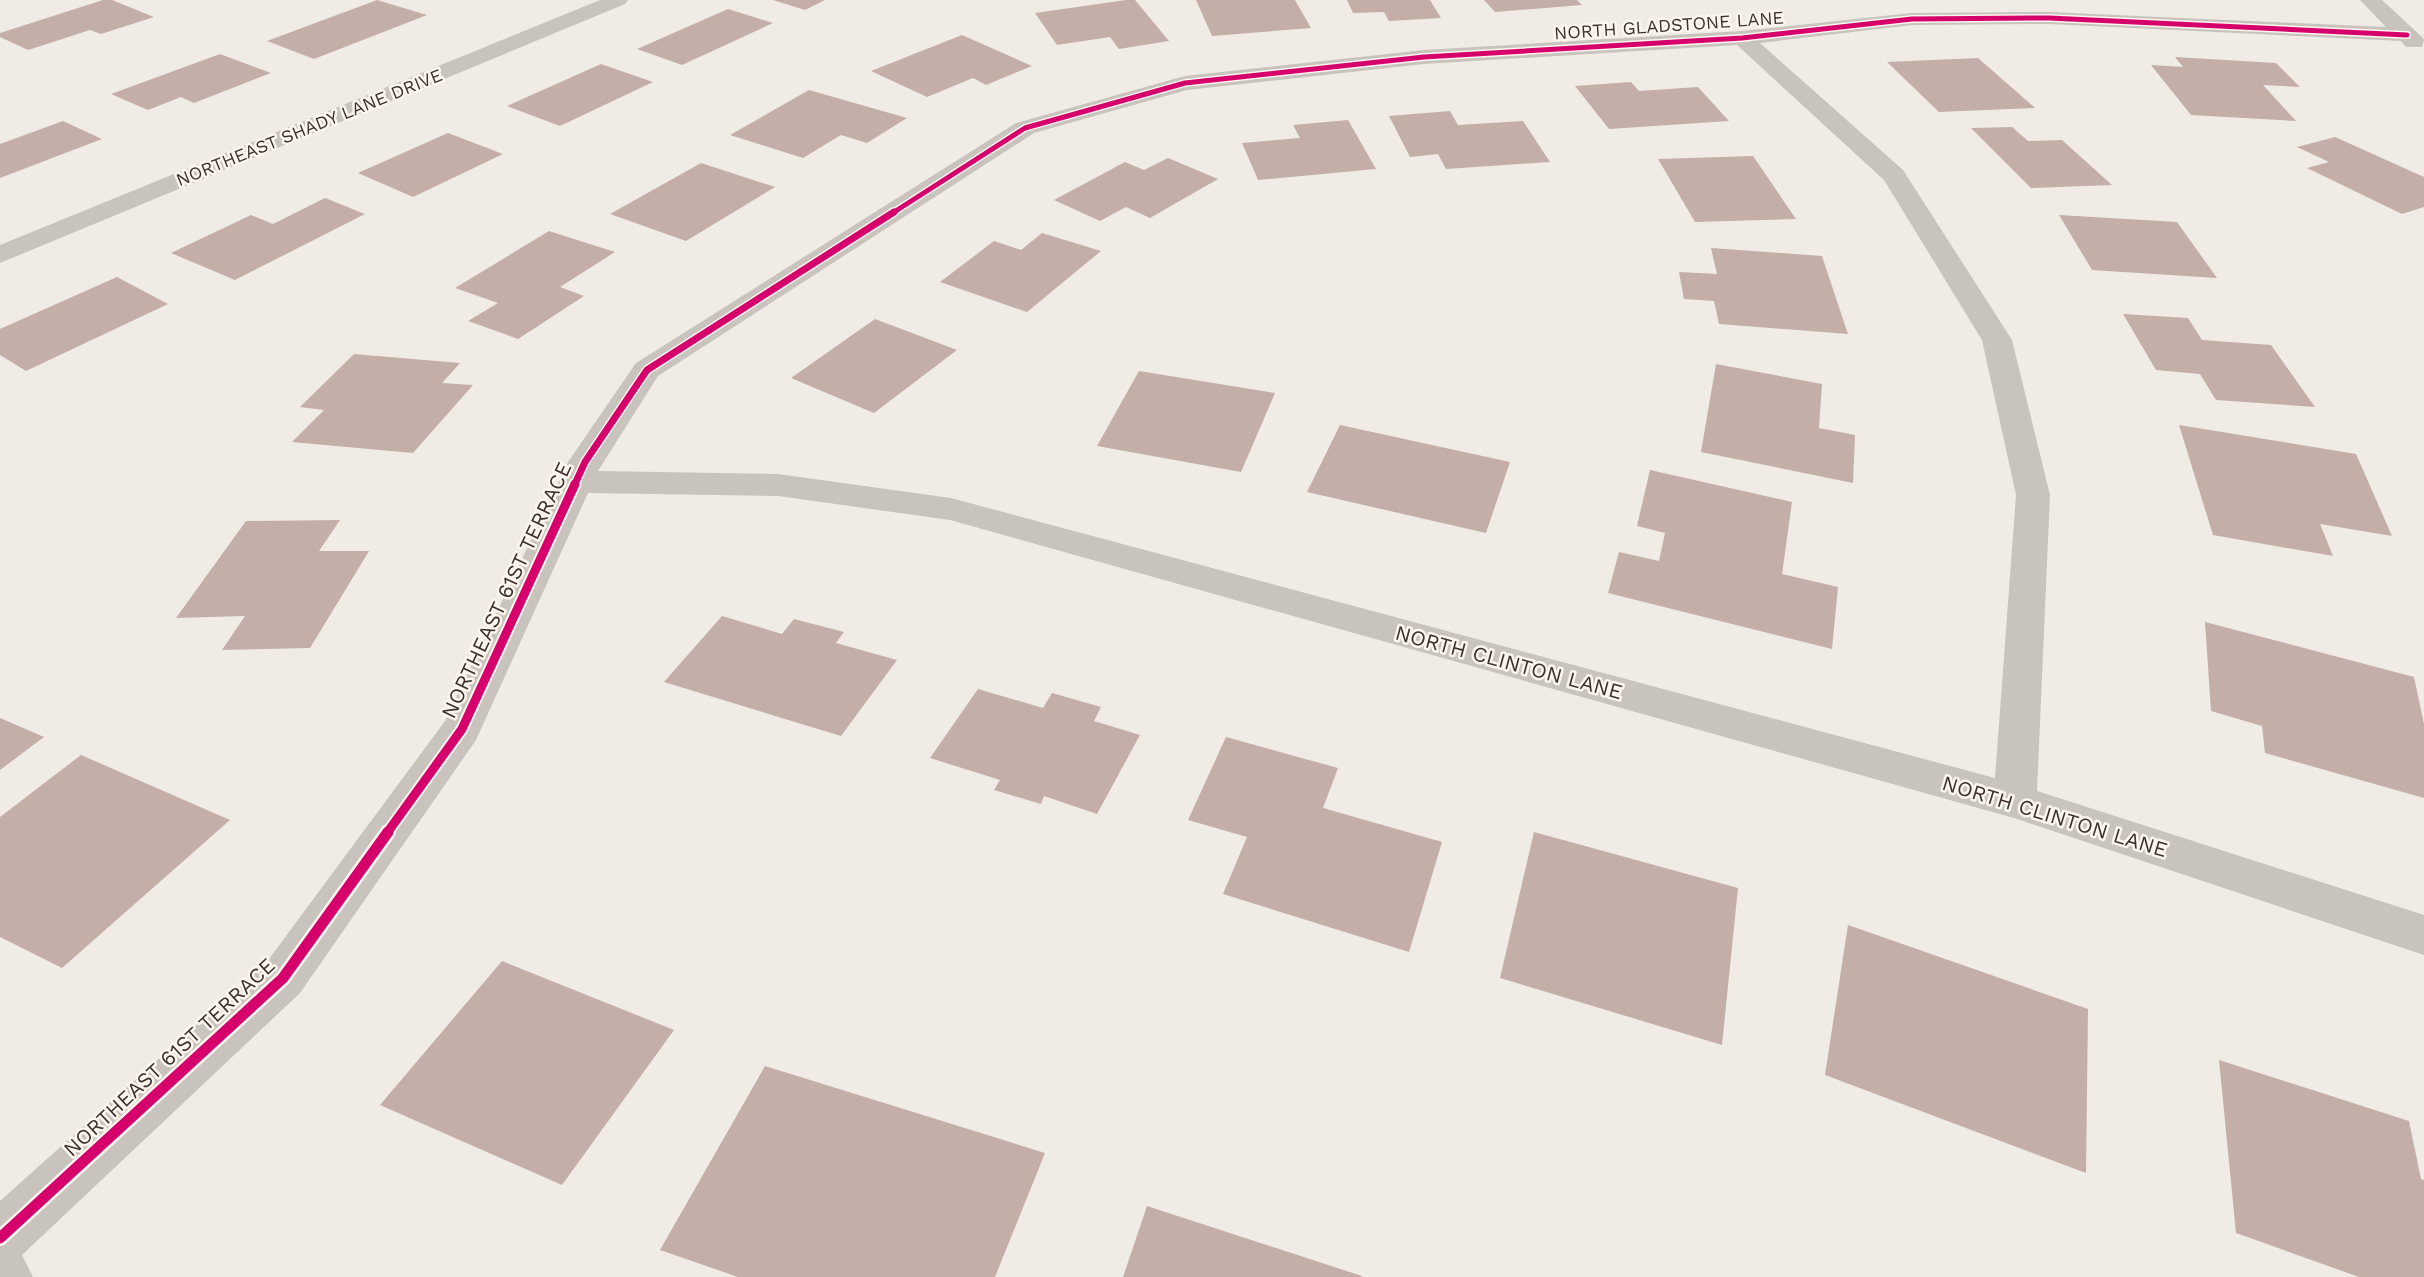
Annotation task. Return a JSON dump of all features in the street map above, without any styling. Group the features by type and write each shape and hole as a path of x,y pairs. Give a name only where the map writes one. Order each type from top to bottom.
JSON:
{"street":[{"name":"NORTHEAST SHADY LANE DRIVE","path":"0,255 618,0"},
{"path":"2370,0 2424,51"},
{"name":"NORTH GLADSTONE LANE","path":"1025,128 1185,83 1424,57 1742,38 1912,19 2049,18 2407,35"},
{"path":"1742,38 1894,175 1997,340 2033,495 2015,801"},
{"name":"NORTHEAST 61ST TERRACE","path":"0,1238 283,978 462,729 584,462 647,370 1025,128"},
{"name":"NORTH CLINTON LANE","path":"576,482 778,485 951,509 2015,801 2424,934"},
{"path":"0,1274 5,1277"}],"building":[{"path":"103,0 112,0 154,17 101,34 90,30 28,50 0,37 0,33"},
{"path":"377,0 427,15 314,59 267,41"},
{"path":"773,0 825,0 805,10"},
{"path":"1135,0 1169,41 1119,49 1110,37 1057,45 1035,13"},
{"path":"1196,0 1295,0 1311,28 1212,36"},
{"path":"1347,0 1430,0 1441,18 1389,21 1384,12 1353,13"},
{"path":"1484,0 1577,0 1582,5 1495,12"},
{"path":"728,9 773,23 682,65 637,49"},
{"path":"962,35 1032,66 986,85 973,78 927,97 871,71"},
{"path":"220,54 271,73 194,103 181,97 148,110 111,94"},
{"path":"2175,57 2276,63 2300,87 2263,85 2296,121 2191,115 2151,65 2183,67"},
{"path":"1978,58 2035,108 1939,112 1887,62"},
{"path":"601,64 653,82 560,126 507,106"},
{"path":"1631,82 1639,91 1698,87 1729,121 1609,129 1575,86"},
{"path":"809,90 907,118 867,143 841,135 803,158 730,135"},
{"path":"1450,111 1458,125 1523,121 1550,162 1446,169 1438,154 1410,157 1389,116"},
{"path":"1348,120 1376,169 1258,180 1242,143 1300,138 1293,125"},
{"path":"63,121 102,139 0,178 0,144"},
{"path":"2012,127 2028,141 2062,140 2112,185 2031,188 1971,128"},
{"path":"448,133 503,154 413,197 358,173"},
{"path":"2335,137 2424,177 2424,207 2402,214 2307,168 2329,162 2297,147"},
{"path":"1753,156 1796,219 1695,222 1658,159"},
{"path":"1168,158 1218,179 1150,218 1126,207 1100,221 1054,200 1125,162 1144,170"},
{"path":"701,163 775,187 686,241 610,214"},
{"path":"325,198 365,214 235,280 171,253 251,215 273,224"},
{"path":"2059,215 2177,222 2217,278 2092,270"},
{"path":"549,231 615,252 560,287 584,296 518,339 468,321 498,303 455,288"},
{"path":"1042,233 1101,251 1027,312 940,282 994,241 1021,250"},
{"path":"1711,248 1822,256 1848,334 1719,324 1714,301 1684,299 1679,272 1717,274"},
{"path":"117,277 168,304 26,371 0,355 0,329"},
{"path":"2123,314 2188,318 2202,340 2271,345 2315,407 2216,400 2200,374 2156,370"},
{"path":"875,319 957,350 874,413 791,378"},
{"path":"354,354 460,363 442,383 473,385 413,453 292,442 324,410 300,407"},
{"path":"1716,364 1822,384 1819,428 1855,435 1853,483 1701,452"},
{"path":"1139,371 1275,393 1241,472 1097,446"},
{"path":"1340,425 1510,462 1486,533 1307,492"},
{"path":"2179,425 2356,454 2392,536 2320,524 2333,556 2213,535"},
{"path":"1650,470 1792,502 1782,574 1838,587 1832,649 1608,593 1619,552 1659,561 1665,533 1637,526"},
{"path":"340,520 319,551 369,551 310,648 222,650 245,616 176,618 246,521"},
{"path":"722,616 782,634 794,619 844,632 836,643 897,660 841,736 664,682"},
{"path":"2205,622 2414,677 2424,724 2424,798 2265,753 2262,726 2211,711"},
{"path":"978,689 1043,708 1052,693 1101,707 1094,721 1140,735 1097,814 1044,796 1041,804 994,790 1000,780 930,758"},
{"path":"0,718 44,737 0,770"},
{"path":"1226,737 1338,768 1323,808 1442,842 1409,952 1223,894 1247,837 1188,820"},
{"path":"81,755 230,820 62,968 0,937 0,817"},
{"path":"1534,832 1738,888 1722,1045 1500,978"},
{"path":"1848,925 2088,1009 2086,1173 1825,1075"},
{"path":"502,961 674,1030 562,1185 380,1105"},
{"path":"2219,1060 2409,1121 2421,1179 2424,1180 2424,1277 2359,1277 2236,1233"},
{"path":"765,1066 1045,1153 995,1277 738,1277 660,1250"},
{"path":"1147,1206 1362,1276 1362,1277 1123,1277"}],"cycle path":[{"path":"0,1238 283,978 462,729 585,462 647,370 1025,128 1185,83 1424,57 1742,38 1912,19 2049,18 2407,35"}]}
